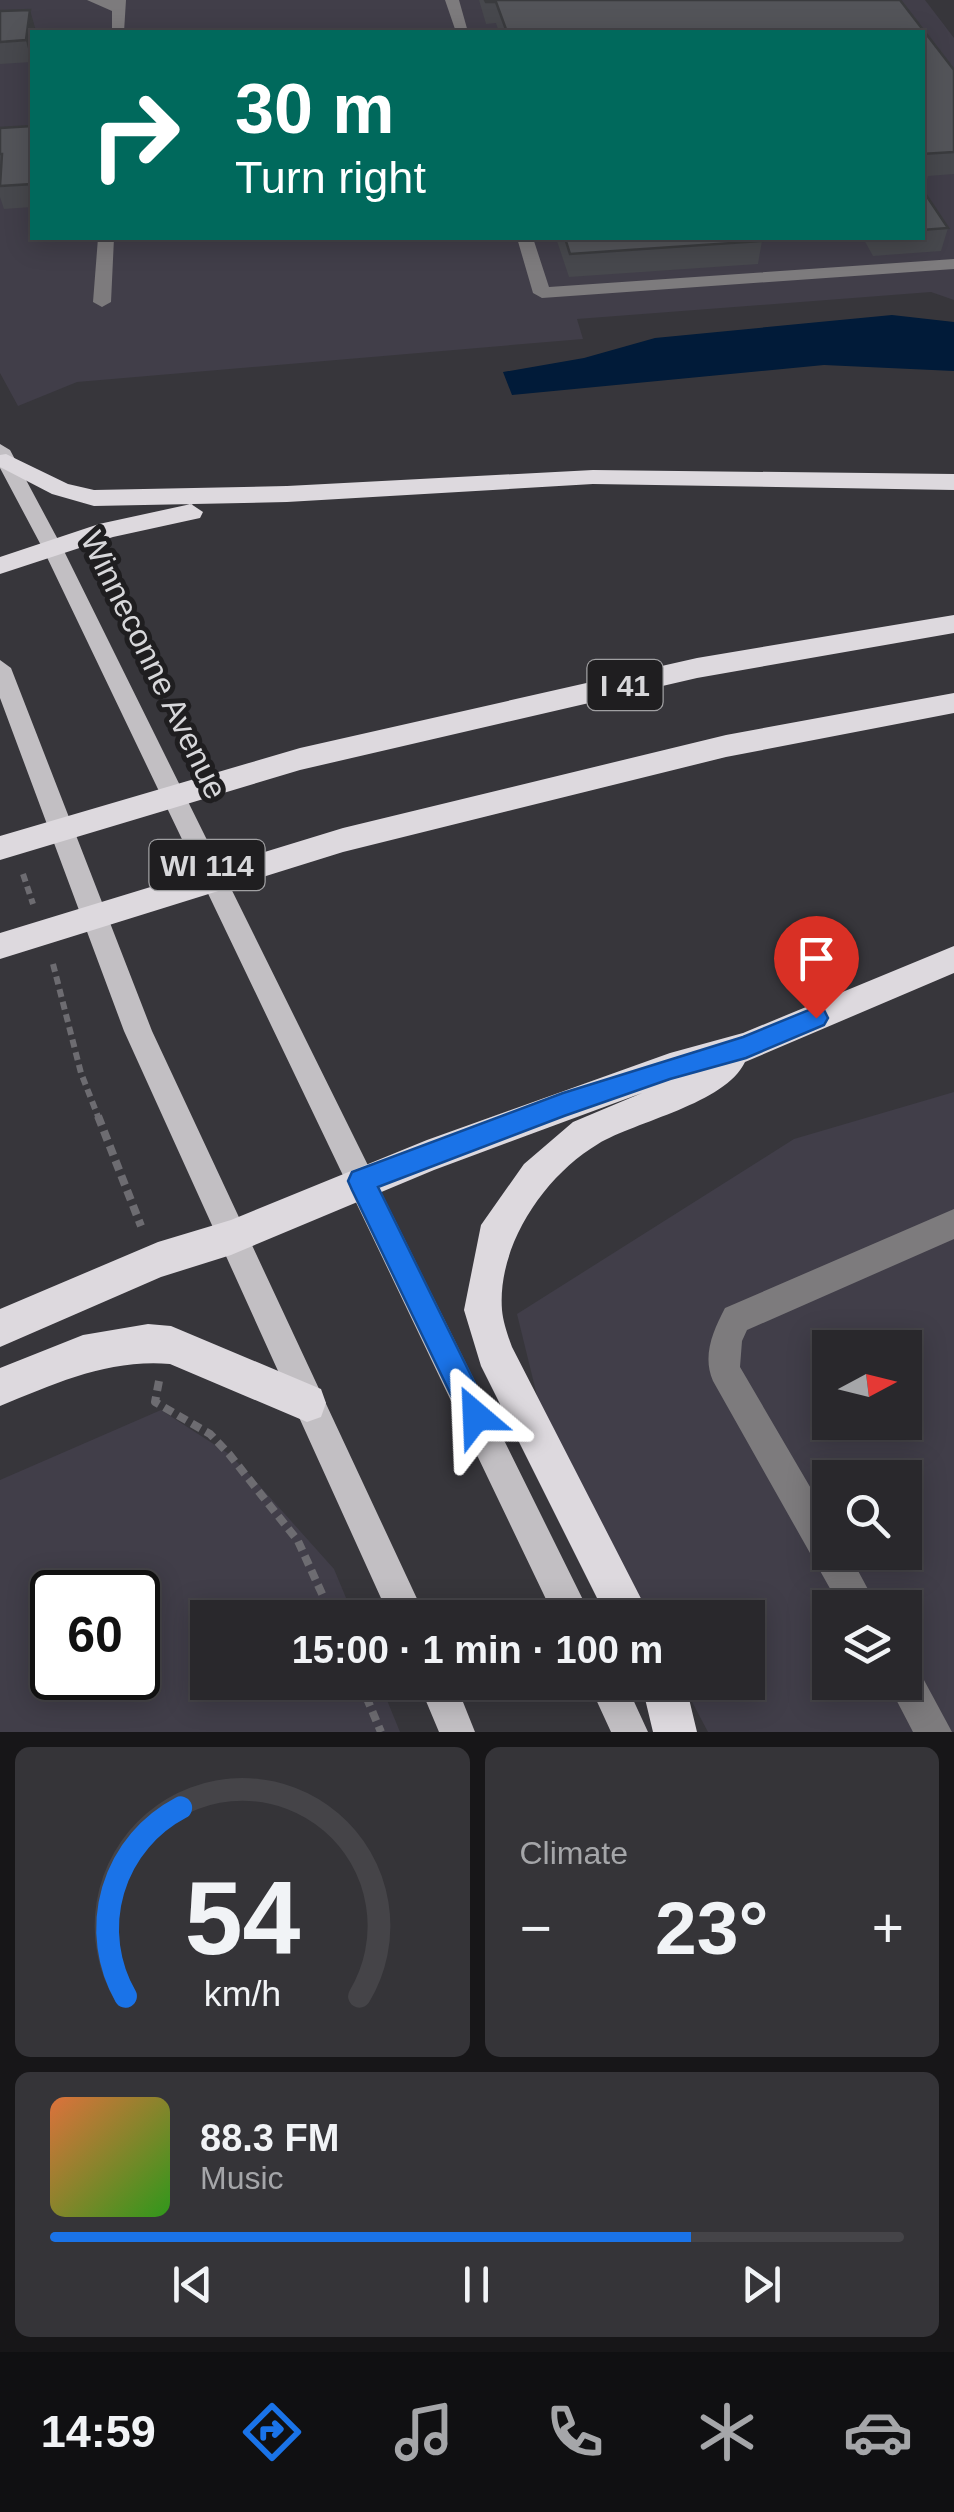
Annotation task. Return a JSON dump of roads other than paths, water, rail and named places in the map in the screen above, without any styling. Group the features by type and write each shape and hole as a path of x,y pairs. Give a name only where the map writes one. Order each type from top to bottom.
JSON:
{"highway":[{"path":"3,455 60,488 94,498 287,494 593,476 954,482"},
{"path":"0,566 125,526 287,494"},
{"name":"I 41","path":"0,848 300,760 697,668 954,624"},
{"path":"0,946 343,840 726,746 954,703"},
{"path":"0,1328 158,1260 231,1237 361,1181 581,1098 746,1047 954,959"},
{"path":"621,1600 494,1353 484,1310 489,1262 499,1225 536,1176 585,1133 686,1092 746,1047"},
{"path":"0,1387 90,1349 150,1342 171,1345 307,1404"},
{"path":"667,1700 674,1732"}],"main road":[{"name":"Winneconne Avenue","path":"3,455 53,549 565,1600"},
{"path":"0,668 138,1031 400,1600"},
{"path":"444,1700 457,1732"},
{"path":"615,1700 630,1732"}],"street":[{"path":"94,0 119,5 118,30"},
{"path":"452,0 461,30"},
{"path":"102,302 106,240"},
{"path":"526,240 542,294 954,264"},
{"path":"852,1590 724,1370 726,1338 736,1319 954,1224"},
{"path":"915,1700 934,1732"}],"water":[{"path":"892,315 954,322 954,371 824,365 512,395 503,372 584,358 655,338"}]}
